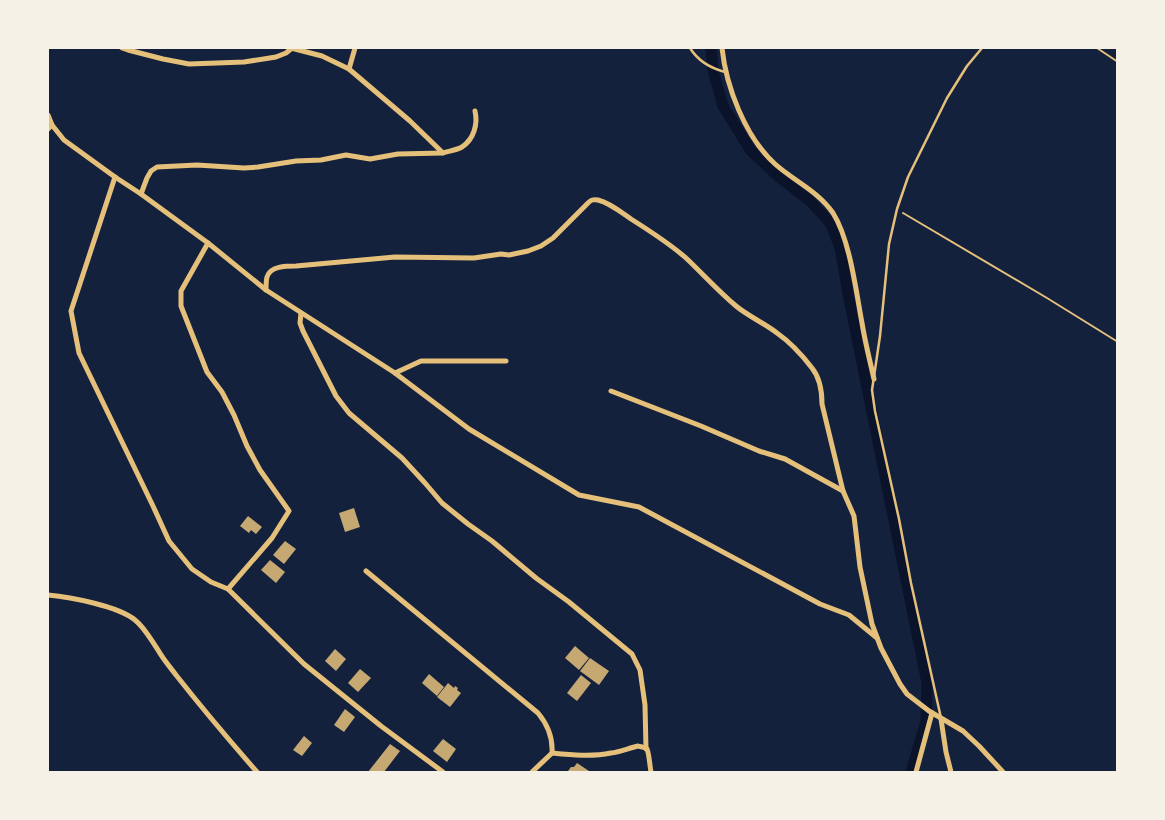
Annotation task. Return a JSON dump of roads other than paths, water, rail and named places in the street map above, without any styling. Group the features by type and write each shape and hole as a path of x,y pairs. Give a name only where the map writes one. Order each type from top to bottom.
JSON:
{"street":[{"path":"122,48 188,64 244,62 276,58 292,48 322,56 349,69 443,152"},
{"path":"349,69 355,48"},
{"path":"722,48 730,86 754,140 775,164 823,200 839,225 854,281 874,379"},
{"path":"142,194 151,171 157,168 197,166 244,168 296,161 321,160 346,155 370,159 398,154 443,152 462,148 473,136 477,120 475,111"},
{"path":"48,115 50,127 64,140 208,243 266,290 395,373 469,429 579,494 639,507 820,604 849,615 878,639"},
{"path":"115,177 71,312 79,353 169,541 192,569 211,582 228,589 304,664 381,726 443,772"},
{"path":"266,290 267,276 271,271 283,266 395,257 474,258 502,254 509,255 528,251 541,246 553,238 591,200 595,199 607,203 686,258 738,307 777,332 817,374 822,404 843,492 854,516 860,567 872,624 881,648 907,694 930,712 963,731 1003,772"},
{"path":"208,243 181,291 181,306 207,372 222,392 260,470 289,510 272,538 228,589"},
{"path":"301,313 300,323 303,331 336,396 349,413 402,458 442,503 569,602 632,654 640,670 644,696 646,749 650,772"},
{"path":"395,373 421,361 506,361"},
{"path":"611,391 759,451 785,459 843,492"},
{"path":"366,572 538,713 546,722 553,744 552,753 532,772"},
{"path":"48,594 66,596 115,610 135,620 144,628 158,652 178,678 256,772"},
{"path":"916,772 930,712"},
{"path":"941,719 951,772"},
{"path":"552,753 565,756 598,755 614,753 638,746 646,749"}],"lane":[{"path":"690,48 695,56 708,66 726,72"},
{"path":"941,719 874,411 872,390 880,336 889,244 897,209 908,177 947,98 967,66 982,48"}],"waterway":[{"path":"711,48 713,71 723,106 751,151 779,177 810,201 831,224 840,248 927,683 926,721 911,772"}]}
